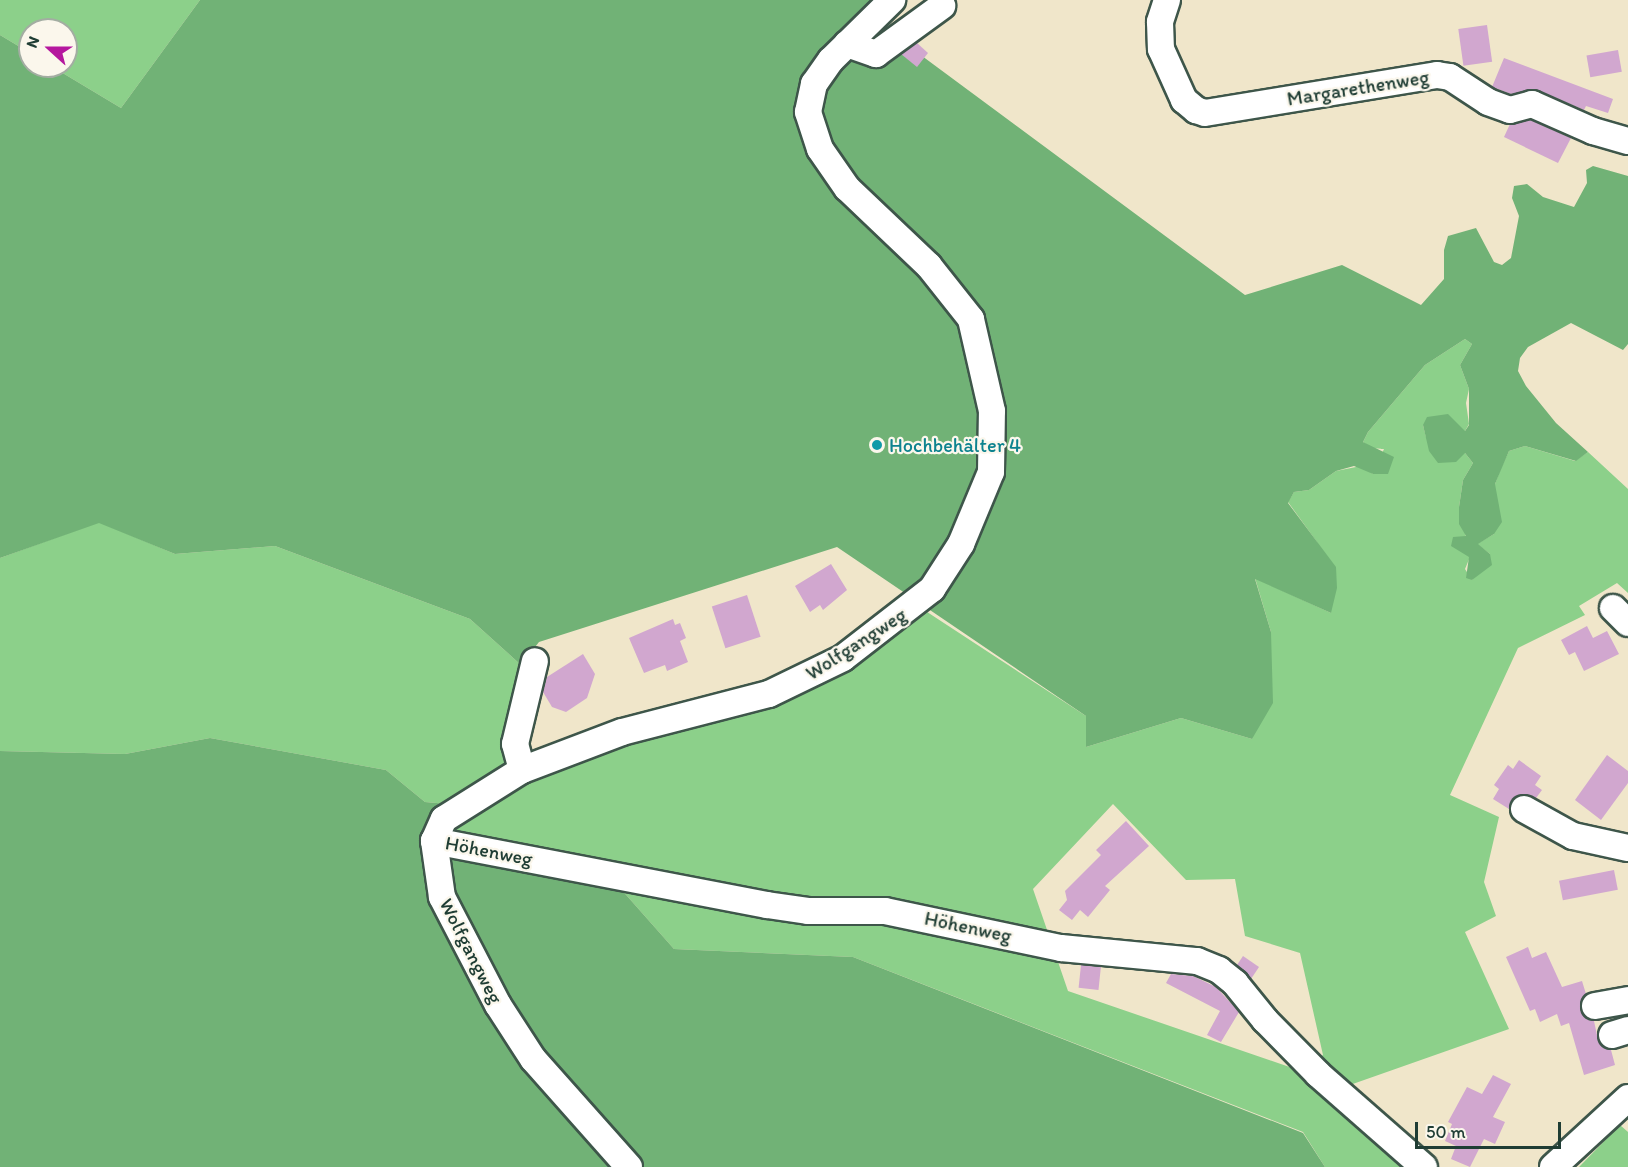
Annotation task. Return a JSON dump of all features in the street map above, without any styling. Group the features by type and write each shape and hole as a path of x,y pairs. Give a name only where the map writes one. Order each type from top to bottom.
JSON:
{"street":[{"name":"Wolfgangweg","path":"629,1167 532,1059 498,1005 442,897 435,841 444,819 522,771 622,732 744,702 810,676 907,612 932,589 960,544 991,472 992,411 971,319 929,266 847,188 820,149 807,112 814,84 848,44 892,0"},
{"name":"Margarethenweg","path":"1167,0 1160,22 1161,49 1184,100 1196,110 1205,113 1437,75 1450,77 1488,102 1510,110 1532,104 1593,131 1628,141"},
{"path":"848,44 876,54 942,6"},
{"path":"522,771 515,744 535,661"},
{"path":"1524,809 1573,836 1628,848"},
{"name":"Höhenweg","path":"435,841 767,905 808,911 885,911 1061,948 1197,961 1219,970 1235,983 1265,1020 1318,1074 1424,1167"},
{"path":"1595,1006 1628,1000"},
{"path":"1553,1167 1628,1098"}],"green space":[{"path":"0,0 200,0 121,108 71,78 78,78 78,18 18,18 18,46 0,35"},
{"path":"200,0 881,0 868,16 1245,295 1342,265 1421,305 1444,279 1444,250 1448,236 1476,228 1494,262 1502,265 1511,258 1519,216 1512,198 1514,186 1527,184 1543,197 1574,207 1587,183 1586,170 1593,166 1628,176 1628,344 1623,350 1571,323 1528,347 1520,358 1518,371 1526,386 1556,423 1588,452 1576,461 1525,446 1509,451 1495,484 1502,522 1494,534 1478,544 1490,554 1492,565 1472,580 1466,578 1469,557 1451,546 1453,537 1466,536 1459,524 1459,507 1463,480 1473,463 1465,453 1456,462 1438,463 1429,451 1423,425 1427,417 1448,414 1465,431 1469,425 1469,389 1460,365 1472,344 1465,339 1425,365 1368,432 1363,442 1394,457 1388,474 1373,474 1354,466 1336,471 1309,490 1294,492 1288,503 1336,567 1337,588 1331,613 1255,579 1271,632 1273,703 1252,739 1181,718 1086,747 1086,716 837,547 539,642 521,665 470,619 275,546 175,554 99,523 0,558 0,35 18,46 18,78 71,78 121,108"},
{"path":"1465,339 1472,344 1460,365 1469,389 1466,403 1469,424 1465,431 1423,425 1426,437 1465,453 1473,463 1463,480 1459,507 1466,537 1461,550 1470,557 1465,569 1472,580 1490,554 1477,544 1494,534 1495,484 1501,468 1509,451 1525,446 1575,461 1588,452 1628,489 1628,593 1617,583 1579,606 1585,615 1518,648 1450,795 1499,817 1484,882 1496,916 1465,932 1509,1029 1330,1092 1412,1167 1325,1167 1303,1132 853,957 674,949 620,888 457,853 448,823 538,770 732,712 921,608 1086,716 1086,747 1181,718 1252,739 1271,632 1255,578 1331,613 1317,542 1288,502 1294,492 1309,490 1336,471 1361,466 1373,474 1384,449 1371,448 1363,442 1368,432 1425,365","holes":["1113,804 1186,880 1235,879 1245,936 1300,953 1323,1055 1304,1072 1068,991 1033,889"]},
{"path":"99,522 175,554 275,546 470,619 521,665 505,771 448,804 425,802 386,770 210,738 125,754 0,751 0,558"},
{"path":"210,738 386,770 425,802 448,804 448,823 457,853 620,888 674,949 853,957 1303,1133 1325,1167 0,1167 0,751 125,754"},
{"path":"1620,1125 1628,1132 1628,1167 1579,1167"}],"building":[{"path":"1487,25 1492,62 1463,66 1458,29"},
{"path":"917,43 928,53 917,67 901,54"},
{"path":"1618,50 1622,72 1590,77 1586,56"},
{"path":"1504,58 1613,99 1608,113 1586,106 1584,110 1537,90 1511,94 1492,87"},
{"path":"1531,120 1571,138 1558,163 1504,137 1510,124"},
{"path":"831,564 847,590 823,610 820,605 810,612 795,586"},
{"path":"747,595 761,637 725,648 712,606"},
{"path":"673,619 675,625 680,623 686,638 680,641 688,662 667,671 665,665 644,673 629,638"},
{"path":"1587,626 1593,638 1607,631 1619,654 1584,671 1575,652 1569,655 1561,640"},
{"path":"583,654 595,674 587,698 566,712 552,707 543,692 547,677"},
{"path":"1607,755 1628,771 1628,783 1601,820 1575,800"},
{"path":"1519,760 1541,776 1535,785 1542,790 1536,798 1524,794 1516,797 1509,809 1493,799 1499,789 1494,785 1508,765 1513,769"},
{"path":"1126,821 1149,846 1105,886 1110,890 1088,917 1080,910 1072,920 1059,910 1067,900 1065,891 1101,855 1096,850"},
{"path":"1614,870 1618,890 1563,900 1559,881"},
{"path":"1528,947 1532,958 1546,952 1562,987 1582,981 1586,994 1580,1009 1584,1016 1594,1021 1598,1040 1611,1050 1615,1065 1584,1075 1569,1023 1561,1026 1557,1014 1540,1022 1535,1009 1530,1011 1506,957"},
{"path":"1243,956 1259,967 1251,979 1237,965"},
{"path":"1081,965 1101,967 1098,990 1079,988"},
{"path":"1171,974 1193,976 1216,987 1239,1012 1221,1042 1207,1035 1220,1011 1166,983"},
{"path":"1493,1075 1511,1084 1493,1117 1505,1122 1495,1144 1484,1139 1470,1167 1451,1159 1456,1146 1445,1141 1452,1124 1448,1122 1467,1087 1482,1094"}],"place":[{"name":"Hochbehälter 4","path":"877,445"}]}
